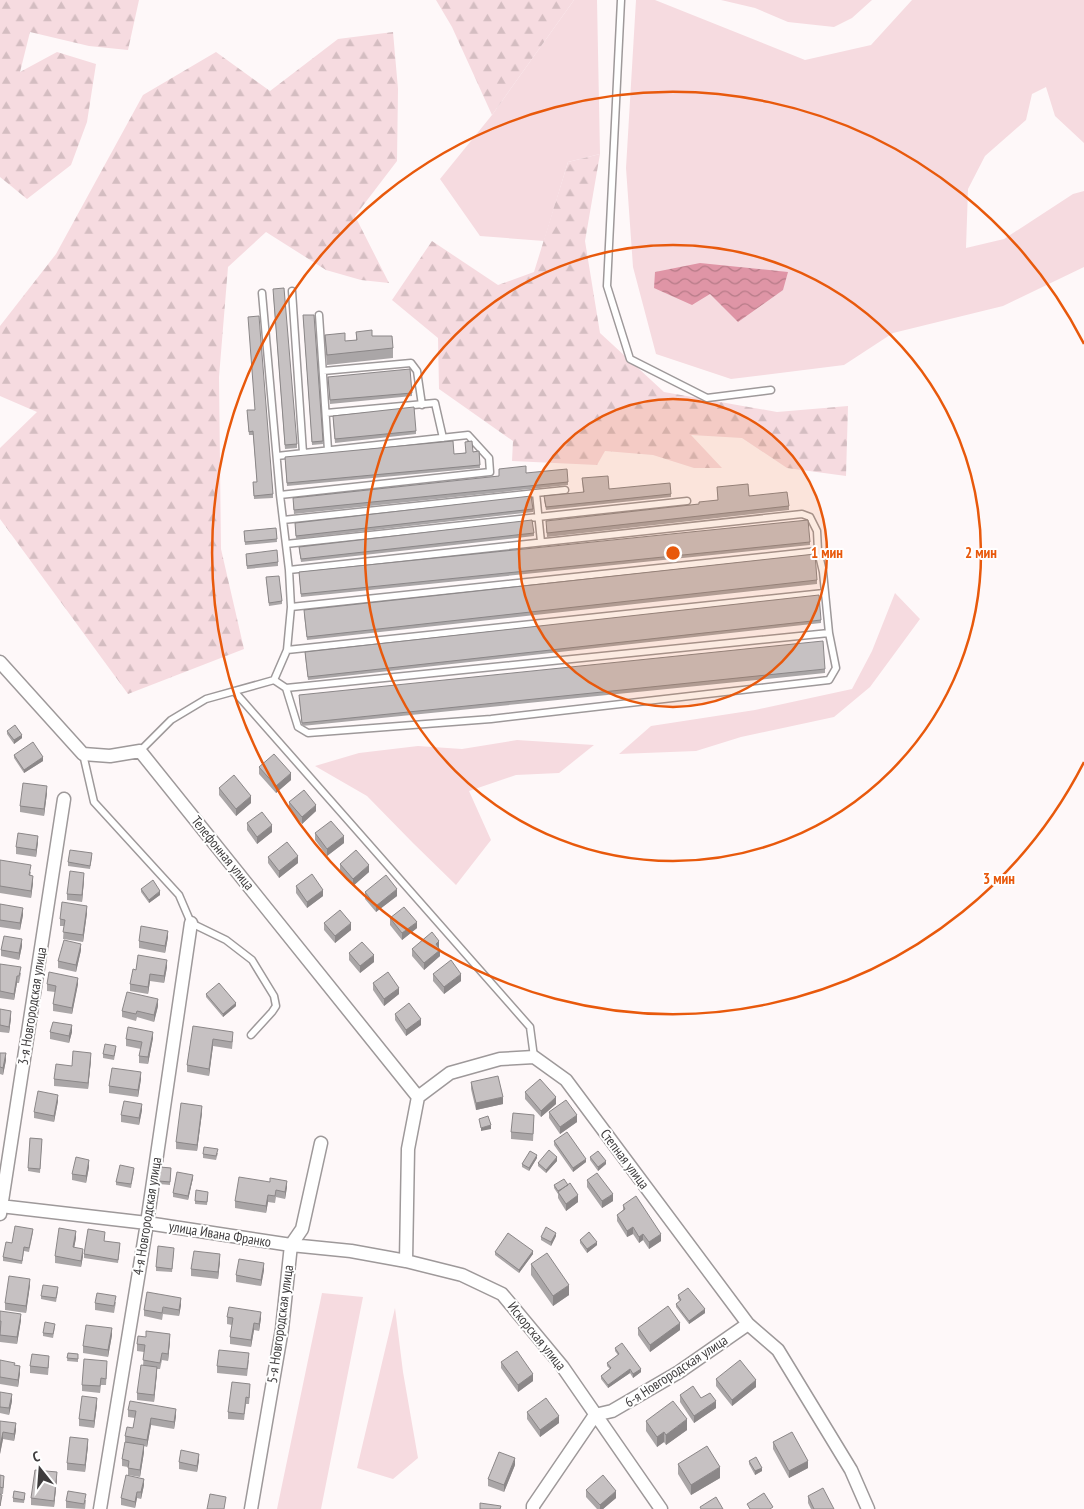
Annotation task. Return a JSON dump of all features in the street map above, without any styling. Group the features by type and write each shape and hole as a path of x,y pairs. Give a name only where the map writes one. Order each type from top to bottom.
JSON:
{"street":[{"path":"0,662 84,754 110,756 140,750"},
{"name":"Телефонная улица","path":"140,750 418,1097"},
{"name":"3-я Новгородская улица","path":"0,1208 64,799"},
{"name":"4-я Новгородская улица","path":"100,1509 147,1222 192,923"},
{"path":"406,1261 408,1149 418,1097 450,1073 500,1059 534,1057"},
{"name":"Степная улица","path":"534,1057 566,1080 748,1324 778,1350 851,1470 868,1509"},
{"name":"5-я Новгородская улица","path":"251,1509 282,1329 291,1245 302,1229 321,1143"},
{"name":"улица Ивана Франко","path":"0,1208 147,1222 291,1245"},
{"name":"Искорская улица","path":"291,1245 351,1251 406,1261 462,1275 502,1294 562,1366 662,1509"},
{"name":"6-я Новгородская улица","path":"595,1415 612,1411 679,1372 748,1324"},
{"path":"533,1509 533,1506 595,1415"}],"lane":[{"path":"621,0 607,286 630,359 708,398 771,390"},
{"path":"292,291 303,453"},
{"path":"262,293 291,607 287,650 274,680"},
{"path":"318,315 328,450"},
{"path":"322,371 411,363 417,370 422,405"},
{"path":"326,413 435,404 443,438"},
{"path":"277,456 468,435 489,458 490,472 280,495"},
{"path":"283,520 565,490"},
{"path":"536,494 542,542"},
{"path":"286,544 687,501"},
{"path":"140,750 171,720 206,699 274,680 286,688 298,727 308,733 491,719 829,680 836,668 829,633 817,531 810,517 802,514 289,570"},
{"path":"291,607 818,551"},
{"path":"287,650 824,593"},
{"path":"286,688 829,633"},
{"path":"234,691 530,1027 534,1057"},
{"path":"84,754 94,802 179,895 192,923 226,940 252,960 274,996 276,1006 251,1035"}],"green space":[{"path":"0,0 139,0 128,50 89,46 30,32 20,72 57,52 96,64 87,122 71,165 27,199 0,177"},
{"path":"436,0 574,0 492,115 452,27"},
{"path":"574,0 597,0 600,154 568,162 544,241 480,236 440,179 492,115"},
{"path":"636,0 655,0 805,60 871,45 912,0 1084,0 1084,143 1055,116 1046,87 1032,94 1026,120 985,156 968,189 966,248 1004,239 1073,194 1084,191 1084,267 1003,306 893,333 844,365 731,379 656,354 633,267 626,168"},
{"path":"721,0 872,0 852,18 834,27 788,22 755,8"},
{"path":"393,32 398,89 397,161 355,216 389,283 361,280 326,270 266,232 228,267 219,377 221,549 244,649 128,694 0,519 0,448 37,412 0,396 0,326 56,254 143,95 216,52 270,91 338,39"},
{"path":"600,154 585,241 600,333 664,392 777,412 848,406 846,476 787,468 742,438 691,435 722,468 694,468 653,455 605,451 597,465 512,461 513,441 439,389 438,338 392,300 432,241 498,285 534,272 568,162"},
{"path":"895,593 920,619 870,687 834,717 741,737 696,751 619,754 651,726 755,710 852,689 872,651"},
{"path":"517,740 594,745 559,773 516,775 469,791 491,840 456,885 367,796 315,766 359,753 418,746 462,749"},
{"path":"322,1293 363,1297 321,1509 277,1509"},
{"path":"395,1308 403,1372 418,1458 393,1479 357,1468"}],"water":[{"path":"700,263 788,272 783,290 738,322 710,294 692,305 654,288 655,272"}],"building":[{"path":"284,288 297,444 285,445 273,289"},
{"path":"303,315 314,315 323,441 312,442"},
{"path":"259,316 273,494 254,496 253,482 257,482 253,431 249,432 247,410 255,410 248,317"},
{"path":"372,330 372,336 392,336 393,348 327,355 325,335 345,333 345,341 357,340 356,332"},
{"path":"410,369 412,393 330,400 328,377"},
{"path":"414,407 416,431 335,439 333,416"},
{"path":"453,441 454,454 466,453 465,442 472,441 473,452 479,451 480,465 287,483 285,457"},
{"path":"526,466 526,473 567,469 568,482 294,510 293,498 499,476 499,469"},
{"path":"608,476 609,489 670,483 671,494 546,507 544,496 584,492 582,478"},
{"path":"748,484 749,496 787,492 789,506 547,533 546,521 699,504 699,502 718,500 717,487"},
{"path":"531,496 533,509 296,536 295,523"},
{"path":"532,520 534,533 301,559 299,547"},
{"path":"808,520 810,542 301,594 299,572"},
{"path":"276,528 277,539 245,542 244,531"},
{"path":"277,550 278,562 247,566 246,554"},
{"path":"815,554 817,580 307,637 304,610"},
{"path":"279,576 282,601 269,603 266,577"},
{"path":"819,595 821,620 308,677 305,652"},
{"path":"823,641 825,669 302,723 299,695"},
{"path":"15,725 22,735 14,740 7,731"},
{"path":"33,742 43,757 24,770 14,755"},
{"path":"274,754 291,773 276,786 259,767"},
{"path":"234,775 251,796 236,809 219,788"},
{"path":"23,783 47,786 44,809 20,806"},
{"path":"304,790 316,805 302,817 289,802"},
{"path":"262,812 272,825 257,837 247,823"},
{"path":"331,821 344,836 327,849 315,833"},
{"path":"18,833 38,836 36,850 16,847"},
{"path":"287,842 298,856 279,871 268,857"},
{"path":"70,850 92,853 90,866 68,862"},
{"path":"356,850 369,865 353,879 340,864"},
{"path":"0,860 31,865 29,875 33,876 31,891 0,886"},
{"path":"70,871 84,873 82,895 67,894"},
{"path":"312,874 323,890 307,902 296,886"},
{"path":"386,875 397,889 376,906 365,892"},
{"path":"153,880 160,891 149,900 141,889"},
{"path":"62,902 87,906 83,935 63,932 65,920 60,919"},
{"path":"0,904 23,908 20,923 0,920"},
{"path":"404,907 417,922 402,933 390,918"},
{"path":"340,910 351,923 335,936 324,923"},
{"path":"141,926 168,931 165,946 139,941"},
{"path":"432,932 439,941 436,944 440,950 424,963 412,949"},
{"path":"4,936 22,939 19,953 1,950"},
{"path":"64,940 81,944 76,965 58,961"},
{"path":"362,942 374,955 360,966 349,953"},
{"path":"138,955 167,960 164,976 150,974 148,987 130,984 133,969 136,970"},
{"path":"451,960 461,974 444,987 433,974"},
{"path":"0,964 21,967 19,976 17,976 14,994 0,991"},
{"path":"49,972 78,978 72,1008 53,1004 56,986 47,984"},
{"path":"388,972 399,988 384,999 373,983"},
{"path":"219,983 236,1003 223,1014 206,994"},
{"path":"127,992 158,999 154,1015 137,1011 136,1014 122,1011"},
{"path":"409,1003 421,1019 406,1030 395,1014"},
{"path":"0,1009 11,1011 9,1027 0,1025"},
{"path":"53,1022 72,1025 69,1036 50,1032"},
{"path":"193,1026 233,1032 232,1042 213,1039 209,1069 187,1065"},
{"path":"128,1027 153,1032 148,1057 139,1056 142,1042 126,1039"},
{"path":"105,1044 116,1046 114,1056 103,1054"},
{"path":"73,1051 91,1053 88,1083 54,1079 56,1064 72,1066"},
{"path":"0,1053 6,1053 3,1068 0,1067"},
{"path":"112,1068 141,1072 138,1090 109,1086"},
{"path":"498,1076 503,1097 476,1103 471,1082"},
{"path":"540,1079 556,1097 541,1111 525,1092"},
{"path":"38,1091 58,1095 54,1116 34,1112"},
{"path":"566,1100 577,1115 560,1127 549,1112"},
{"path":"124,1101 142,1104 139,1118 121,1115"},
{"path":"181,1103 202,1106 197,1145 176,1142"},
{"path":"513,1113 534,1115 533,1134 511,1132"},
{"path":"488,1116 491,1125 481,1128 479,1119"},
{"path":"567,1132 586,1159 573,1168 554,1141"},
{"path":"30,1138 42,1139 40,1169 28,1168"},
{"path":"204,1147 218,1149 216,1156 203,1154"},
{"path":"549,1150 557,1157 546,1170 538,1163"},
{"path":"530,1151 537,1155 529,1168 522,1164"},
{"path":"598,1151 606,1161 598,1167 590,1157"},
{"path":"76,1157 89,1160 86,1176 72,1174"},
{"path":"120,1165 134,1168 131,1184 116,1182"},
{"path":"160,1167 171,1168 170,1182 159,1181"},
{"path":"177,1172 193,1175 188,1196 173,1193"},
{"path":"597,1173 613,1194 602,1201 587,1180"},
{"path":"239,1177 270,1182 270,1178 287,1181 285,1192 276,1190 275,1196 268,1195 266,1206 235,1201"},
{"path":"564,1179 568,1185 558,1191 554,1185"},
{"path":"570,1183 578,1195 566,1204 558,1192"},
{"path":"196,1190 208,1192 207,1202 195,1201"},
{"path":"636,1196 661,1234 649,1242 643,1234 639,1237 633,1227 627,1231 617,1215 625,1209 623,1205"},
{"path":"15,1226 33,1229 29,1248 24,1247 22,1261 3,1257 6,1242 12,1243"},
{"path":"546,1227 556,1233 551,1242 541,1237"},
{"path":"59,1228 76,1231 73,1247 83,1249 81,1261 55,1256"},
{"path":"88,1229 105,1232 104,1241 120,1243 118,1260 84,1254"},
{"path":"589,1232 597,1242 587,1249 580,1240"},
{"path":"508,1233 533,1251 519,1270 495,1252"},
{"path":"158,1246 174,1248 172,1269 156,1267"},
{"path":"194,1251 220,1254 218,1272 191,1269"},
{"path":"547,1253 569,1285 553,1296 531,1264"},
{"path":"239,1259 264,1263 261,1280 236,1275"},
{"path":"9,1276 30,1279 26,1306 5,1303"},
{"path":"43,1285 58,1287 56,1298 41,1296"},
{"path":"688,1288 705,1309 689,1321 676,1304 681,1300 678,1295"},
{"path":"147,1292 181,1298 179,1310 163,1307 162,1313 144,1310"},
{"path":"97,1293 116,1296 114,1306 95,1303"},
{"path":"668,1306 680,1323 650,1345 638,1328"},
{"path":"229,1307 261,1312 259,1324 254,1323 251,1340 230,1337 233,1318 227,1317"},
{"path":"0,1311 21,1314 17,1337 0,1335"},
{"path":"45,1322 55,1324 53,1334 43,1333"},
{"path":"86,1325 112,1328 108,1350 83,1346"},
{"path":"146,1331 170,1334 168,1354 162,1353 160,1363 143,1360 145,1345 137,1344 138,1336 146,1337"},
{"path":"622,1343 641,1369 633,1374 630,1369 608,1385 601,1376 611,1368 607,1363 619,1354 615,1348"},
{"path":"219,1350 249,1353 247,1369 217,1366"},
{"path":"517,1351 533,1374 518,1385 501,1362"},
{"path":"68,1353 78,1354 78,1359 67,1358"},
{"path":"32,1354 49,1356 48,1368 30,1366"},
{"path":"84,1359 107,1361 106,1379 101,1378 100,1386 82,1385"},
{"path":"0,1360 20,1366 18,1380 0,1377"},
{"path":"740,1360 756,1380 732,1400 716,1379"},
{"path":"141,1365 157,1367 154,1395 137,1393"},
{"path":"232,1382 250,1384 249,1398 246,1397 244,1414 228,1412"},
{"path":"693,1386 701,1398 710,1393 716,1401 694,1416 680,1395"},
{"path":"0,1392 12,1394 9,1408 0,1407"},
{"path":"82,1396 97,1398 94,1421 79,1419"},
{"path":"546,1398 559,1416 540,1430 527,1412"},
{"path":"130,1401 176,1409 174,1422 151,1418 147,1440 125,1436 127,1427 133,1428 136,1411 128,1410"},
{"path":"673,1401 687,1419 666,1435 664,1432 657,1437 646,1421"},
{"path":"0,1421 16,1423 14,1434 3,1432 0,1447"},
{"path":"792,1432 808,1461 789,1471 773,1442"},
{"path":"70,1437 88,1439 85,1465 67,1463"},
{"path":"125,1442 144,1445 140,1470 128,1468 129,1461 122,1459"},
{"path":"707,1446 720,1467 691,1485 678,1464"},
{"path":"181,1450 199,1454 197,1466 179,1462"},
{"path":"499,1452 515,1458 504,1485 488,1479"},
{"path":"756,1457 762,1468 755,1471 749,1461"},
{"path":"35,1470 57,1472 54,1501 31,1498"},
{"path":"0,1475 4,1476 3,1488 0,1487"},
{"path":"126,1475 144,1479 141,1492 137,1492 135,1502 121,1498"},
{"path":"603,1475 616,1491 600,1505 586,1490"},
{"path":"823,1488 834,1509 814,1509 808,1496"},
{"path":"14,1491 25,1493 24,1500 13,1498"},
{"path":"68,1491 86,1494 84,1504 66,1501"},
{"path":"764,1493 773,1507 770,1509 750,1509 747,1504"},
{"path":"210,1494 226,1497 224,1509 207,1509"},
{"path":"716,1497 723,1509 701,1509 700,1507"},
{"path":"480,1503 501,1506 500,1509 480,1509"}]}
